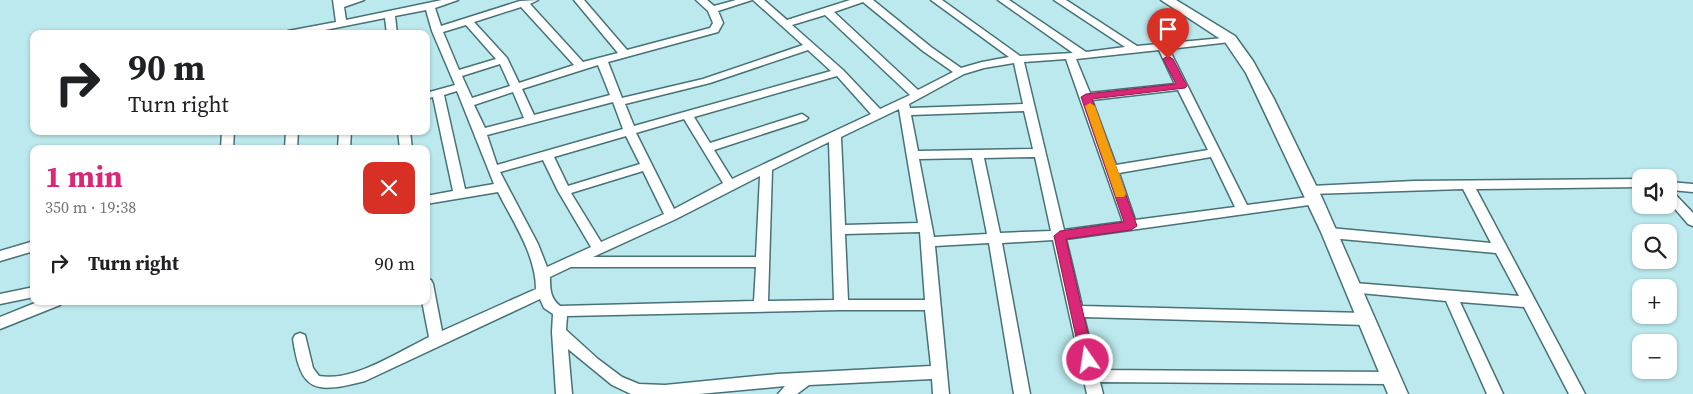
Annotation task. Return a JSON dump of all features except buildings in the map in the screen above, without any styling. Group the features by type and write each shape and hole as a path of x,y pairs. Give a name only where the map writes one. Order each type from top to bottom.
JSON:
{"street":[{"path":"348,30 338,2 359,0"},
{"path":"312,30 453,0"},
{"path":"579,0 624,54"},
{"path":"469,103 581,66 714,30 718,23 712,10 701,0"},
{"path":"712,10 748,0"},
{"path":"758,0 839,72 878,115"},
{"path":"786,24 860,0"},
{"path":"867,0 927,49 960,72"},
{"path":"936,0 1018,60 1095,394"},
{"path":"1003,0 1084,55"},
{"path":"1058,0 1135,49"},
{"path":"1167,0 1230,40 1238,48 1313,195 1398,394"},
{"path":"437,31 528,2 581,66"},
{"path":"430,6 437,31 469,103 493,170 532,244 543,274 543,292 554,309 932,305"},
{"path":"827,11 917,95"},
{"path":"390,14 392,30"},
{"path":"468,21 503,60 531,120"},
{"path":"904,107 917,95 960,72 982,65 1230,40"},
{"path":"481,133 706,81 810,46"},
{"path":"1162,46 1243,210"},
{"path":"1070,56 1131,226"},
{"path":"456,76 503,60"},
{"path":"602,60 630,132 671,216"},
{"path":"493,170 839,72"},
{"path":"1086,97 1182,86"},
{"path":"460,194 432,95 461,88"},
{"path":"543,274 671,216 730,185 878,115 904,107 1030,107"},
{"path":"904,107 928,242 941,394"},
{"path":"688,116 730,185"},
{"path":"708,148 802,118"},
{"path":"834,136 840,305"},
{"path":"912,155 1040,153"},
{"path":"977,154 995,239 1022,394"},
{"path":"1112,170 1215,154"},
{"path":"547,155 564,191 599,248"},
{"path":"564,191 647,166"},
{"path":"761,306 766,168"},
{"path":"928,242 1060,236 1243,210 1313,195 1467,184 1632,183"},
{"path":"1467,184 1499,248 1530,302 1578,394"},
{"path":"430,199 502,187"},
{"path":"1677,187 1693,188"},
{"path":"1677,203 1693,221"},
{"path":"838,230 925,227"},
{"path":"1330,233 1499,248"},
{"path":"0,256 30,247"},
{"path":"568,262 762,262"},
{"path":"1354,288 1530,302"},
{"path":"300,339 309,376 315,381 328,384 376,371 436,340 543,292"},
{"path":"0,299 30,293"},
{"path":"1451,297 1495,394"},
{"path":"0,323 45,305"},
{"path":"430,305 436,340"},
{"path":"560,310 559,332 564,394"},
{"path":"1076,311 1366,319"},
{"path":"559,332 593,363 617,381 638,390 665,391 805,378 939,372"},
{"path":"1091,376 1392,378"},
{"path":"786,394 805,378"}],"slow traffic":[{"path":"1090,106 1120,194"}],"route":[{"path":"1088,360 1060,236 1131,226 1086,97 1182,86 1168,59"}]}
